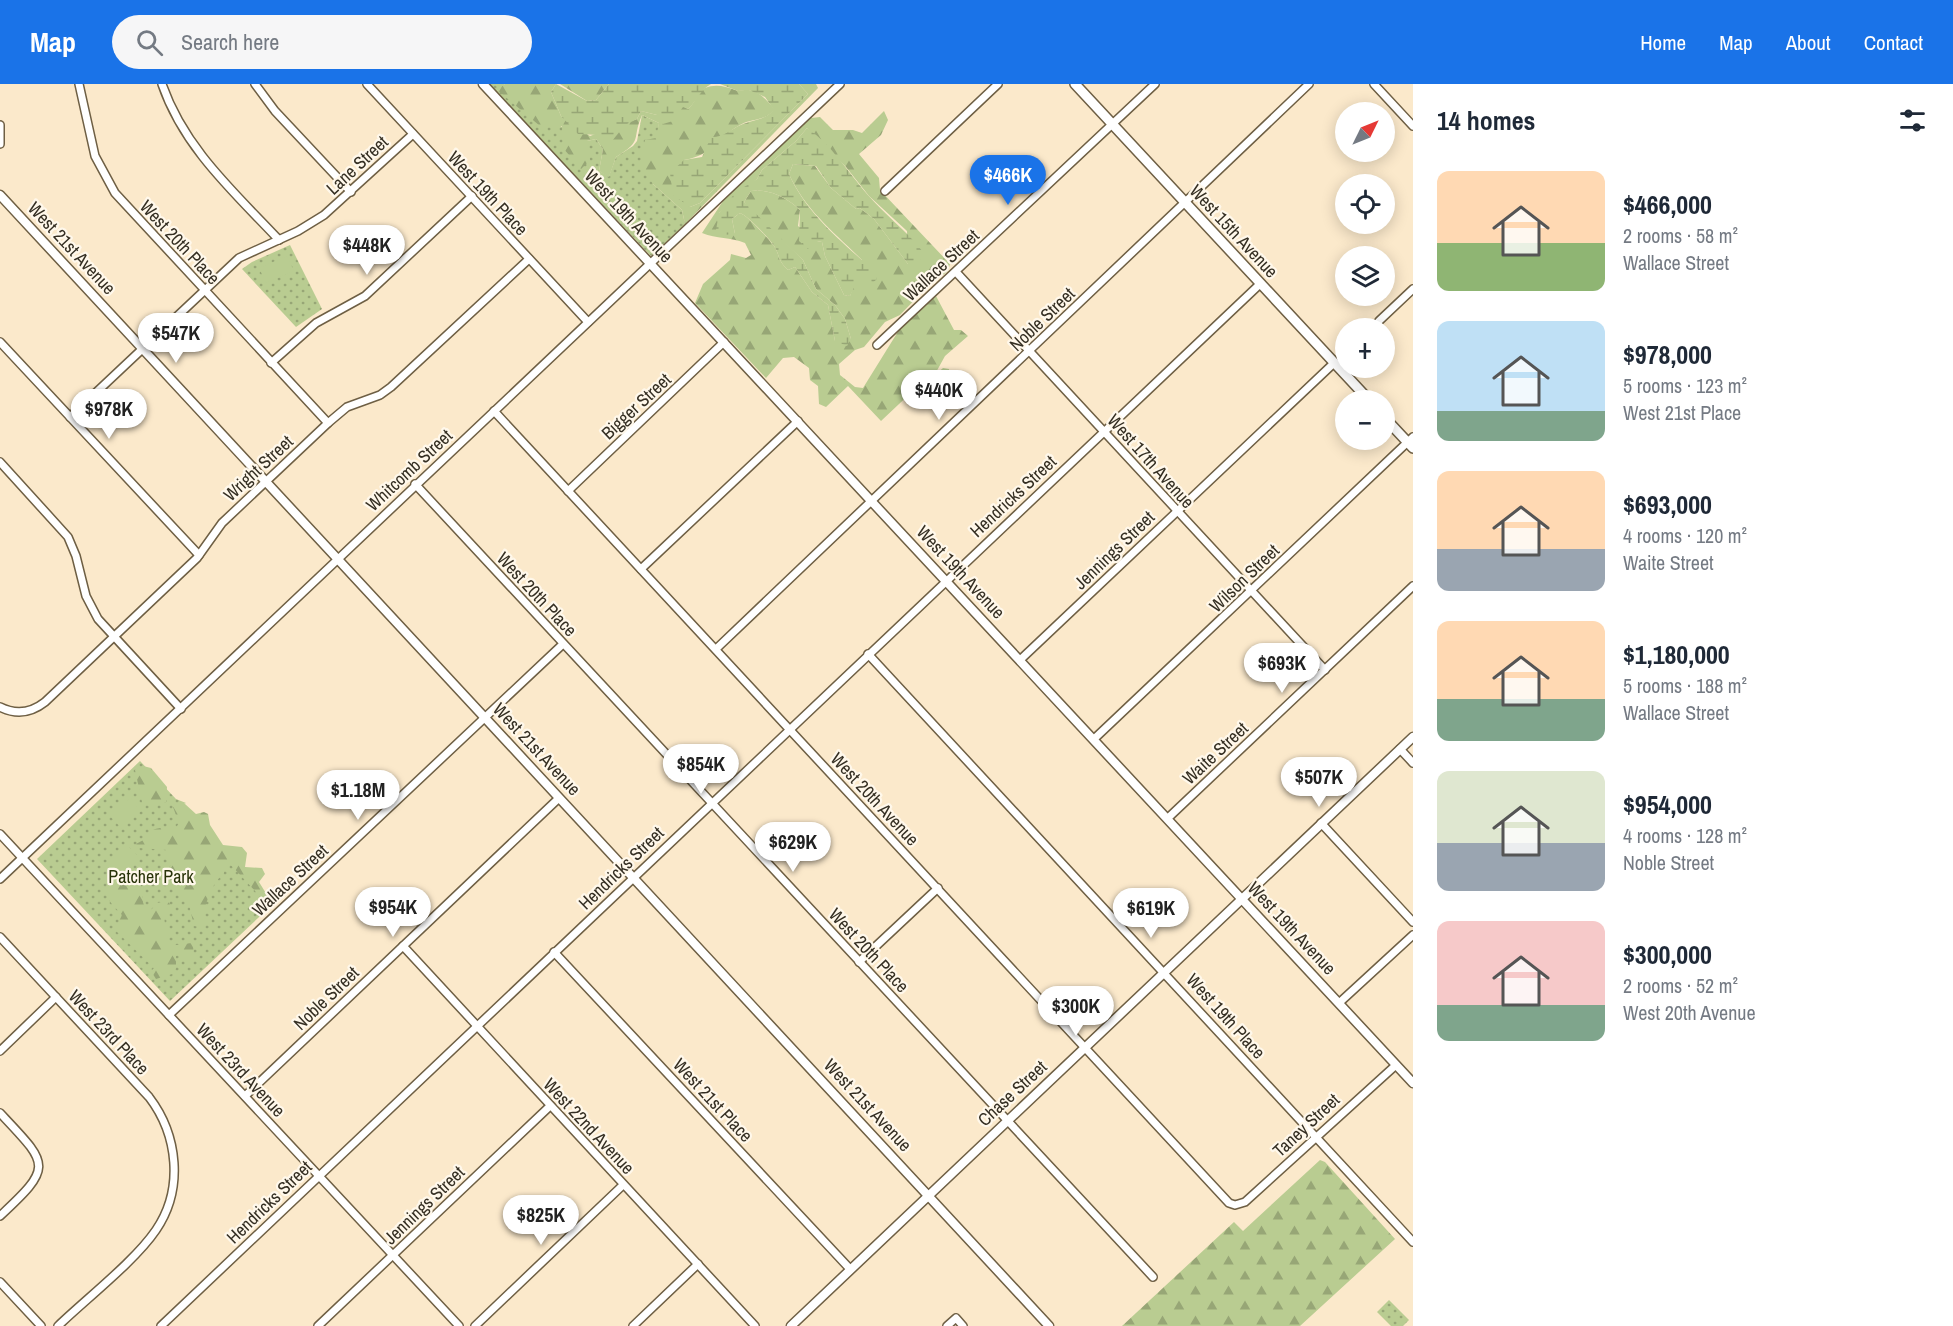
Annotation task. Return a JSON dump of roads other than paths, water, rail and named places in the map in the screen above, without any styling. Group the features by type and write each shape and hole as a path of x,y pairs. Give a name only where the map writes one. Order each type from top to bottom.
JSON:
{"main road":[{"name":"West 15th Avenue","path":"1075,84 1360,390"},
{"path":"1395,427 1411,442"}],"street":[{"name":"West 20th Place","path":"79,84 92,146 109,184 204,291 328,423"},
{"path":"162,84 177,117 198,152 279,240"},
{"path":"255,84 275,111 351,192"},
{"name":"West 19th Place","path":"367,84 588,322"},
{"name":"West 19th Avenue","path":"483,84 1413,1083"},
{"name":"Whitcomb Street","path":"0,879 840,84"},
{"path":"885,191 998,84"},
{"name":"Wallace Street","path":"877,345 1155,84"},
{"name":"Noble Street","path":"716,649 1309,84"},
{"path":"1374,84 1413,126"},
{"path":"0,125 0,144"},
{"name":"Lane Street","path":"70,417 245,255 318,219 351,192 413,134"},
{"name":"West 21st Avenue","path":"0,195 1049,1326"},
{"path":"271,363 316,323 360,299 472,196"},
{"name":"Wright Street","path":"0,707 19,712 34,709 45,702 199,555 218,526 328,423 347,407 380,395 391,387 529,259"},
{"name":"West 17th Avenue","path":"956,272 1104,430 1176,512 1326,670"},
{"name":"Hendricks Street","path":"161,1326 789,728 1260,284"},
{"path":"1382,318 1413,289"},
{"path":"0,342 199,555"},
{"name":"Bigger Street","path":"568,490 724,342"},
{"name":"Jennings Street","path":"1020,660 1334,363"},
{"name":"West 20th Avenue","path":"494,411 1086,1046 1229,1203 1235,1205"},
{"path":"641,569 798,421"},
{"name":"Wilson Street","path":"1094,739 1411,442"},
{"path":"0,462 68,537 90,604 113,637 181,710"},
{"name":"West 20th Place","path":"415,484 1153,1277"},
{"name":"Waite Street","path":"1168,819 1413,586"},
{"name":"Wallace Street","path":"169,1015 564,644"},
{"name":"West 19th Place","path":"868,654 1413,1242"},
{"name":"Chase Street","path":"791,1326 1413,737"},
{"path":"1400,749 1413,763"},
{"name":"Noble Street","path":"245,1096 559,798"},
{"path":"1321,823 1413,922"},
{"name":"West 23rd Avenue","path":"0,834 459,1326"},
{"path":"859,962 938,888"},
{"path":"1339,1003 1413,934"},
{"name":"West 23rd Place","path":"0,937 154,1105 167,1132 174,1161 172,1192 156,1230 58,1326"},
{"name":"West 22nd Avenue","path":"402,946 755,1326"},
{"name":"West 21st Place","path":"554,952 850,1269"},
{"path":"0,1051 56,997"},
{"name":"Taney Street","path":"1235,1205 1245,1202 1396,1065"},
{"name":"Jennings Street","path":"318,1326 550,1106"},
{"path":"0,1113 35,1152 39,1171 32,1186 0,1216"},
{"path":"475,1326 623,1185"},
{"path":"633,1326 698,1264"},
{"path":"0,1282 41,1326"},
{"path":"947,1326 956,1318 963,1326"}],"park label":[{"name":"Patcher Park","path":"151,876"}]}
